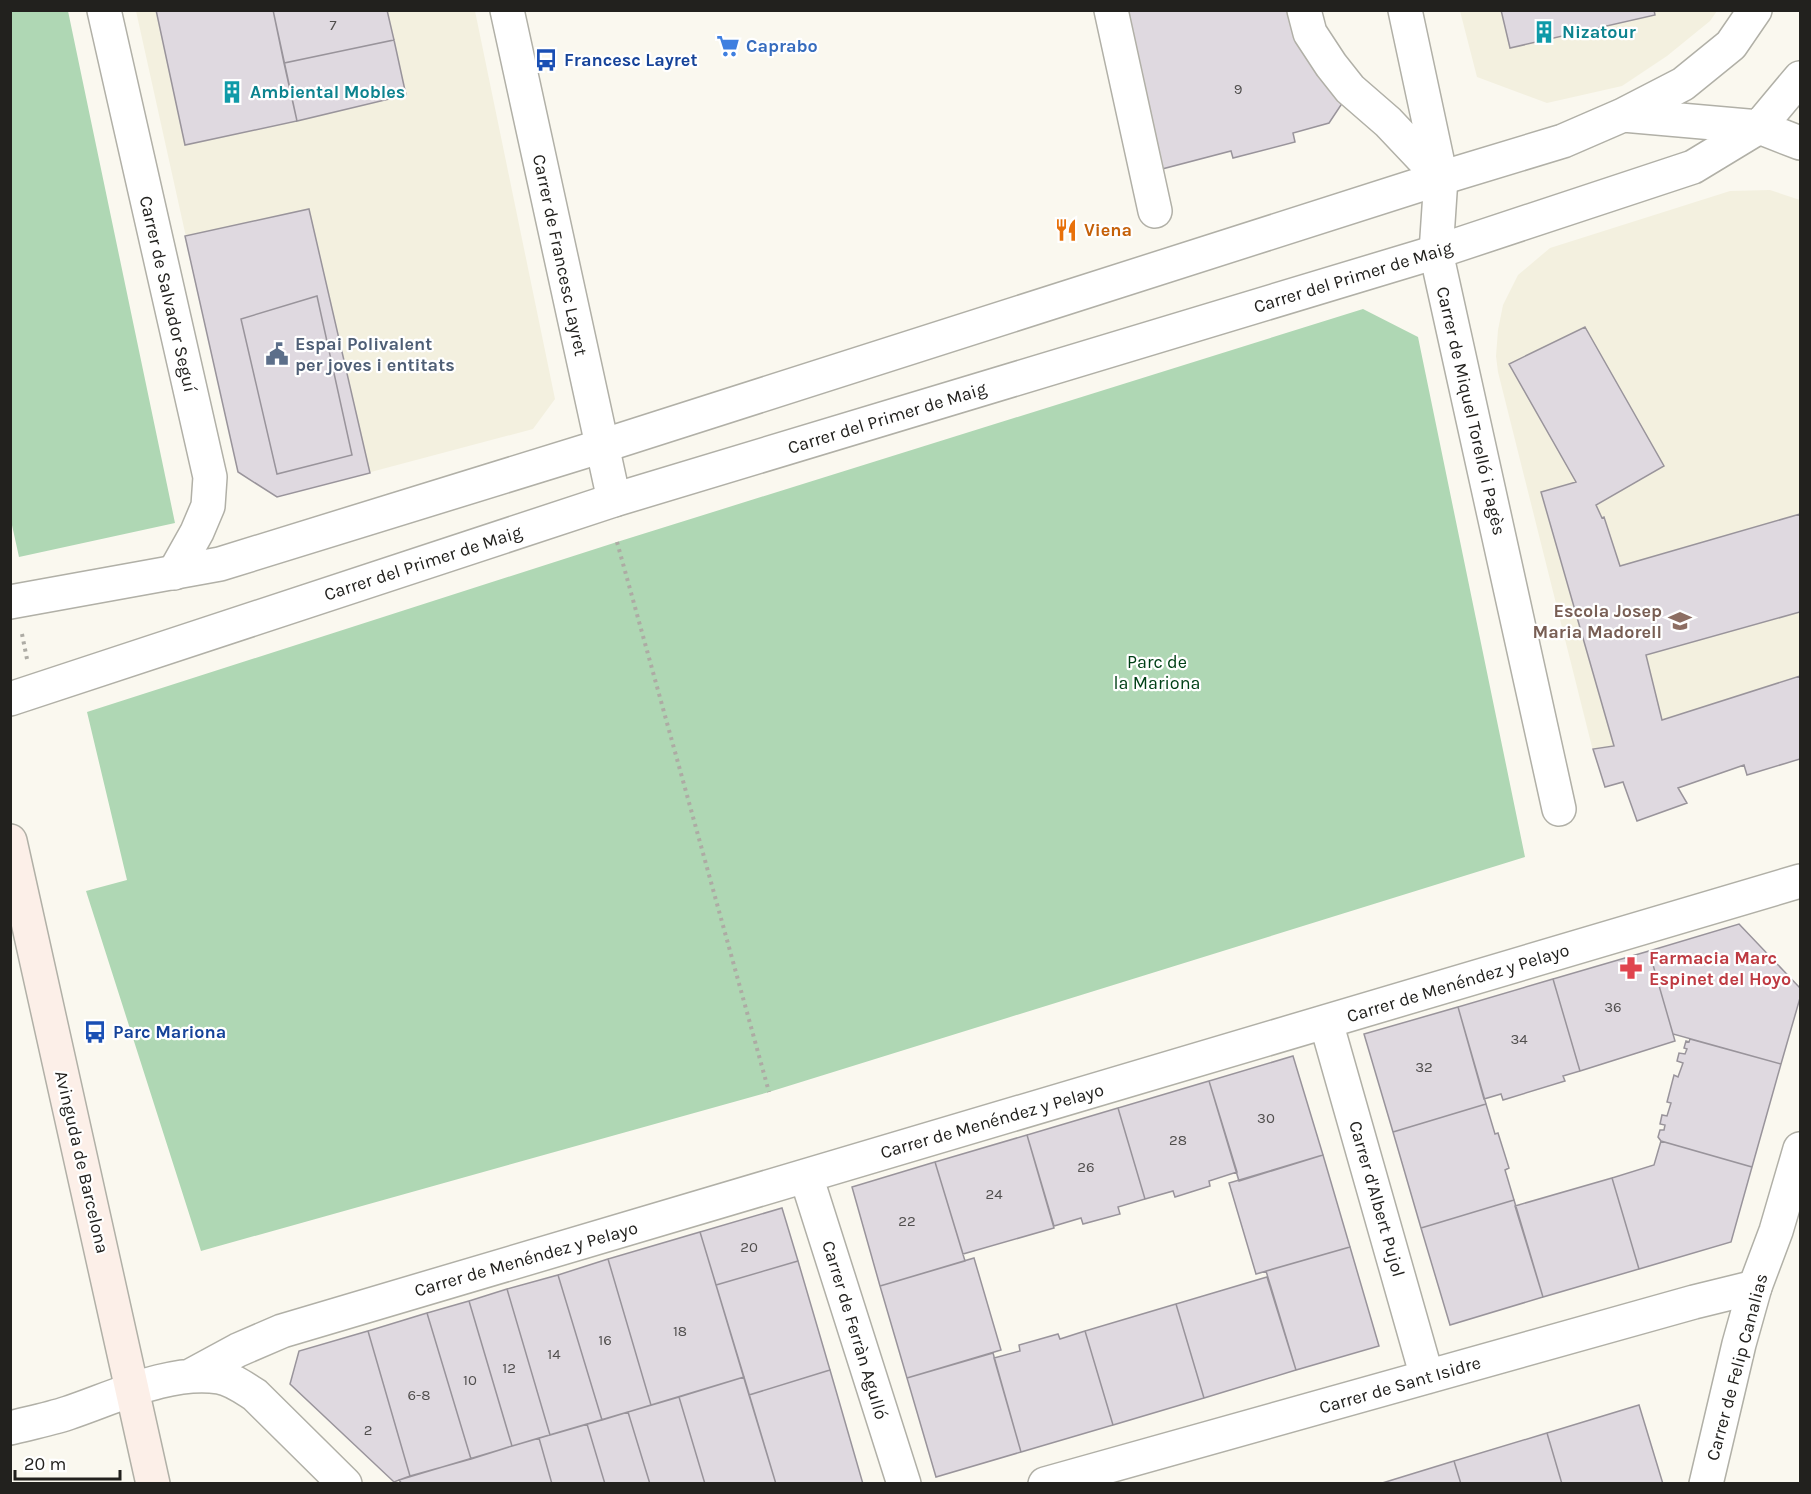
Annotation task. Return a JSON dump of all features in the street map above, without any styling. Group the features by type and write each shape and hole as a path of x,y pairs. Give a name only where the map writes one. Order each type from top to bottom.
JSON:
{"main road":[{"name":"Avinguda de Barcelona","path":"10,841 153,1484"}],"street":[{"name":"Carrer de Salvador Seguí","path":"104,10 210,477 208,506 197,532 174,573"},
{"name":"Carrer de Francesc Layret","path":"507,10 614,500"},
{"path":"1111,10 1155,211"},
{"path":"1304,10 1310,33 1350,89 1388,122 1441,178"},
{"name":"Carrer de Miquel Torelló i Pagès","path":"1405,10 1441,178 1436,252 1559,809"},
{"path":"10,602 220,564 602,446 1563,141 1623,115 1683,84 1731,45 1755,10"},
{"name":"Carrer del Primer de Maig","path":"10,699 614,500 1436,252 1693,167 1759,127 1800,78"},
{"path":"1623,115 1759,127 1800,143"},
{"name":"Carrer de Menéndez y Pelayo","path":"190,1376 238,1350 282,1331 1800,880"},
{"name":"Carrer d'Albert Pujol","path":"1326,1022 1427,1377"},
{"name":"Carrer de Felip Canalias","path":"1706,1484 1739,1344 1800,1149"},
{"name":"Carrer de Ferràn Agulló","path":"806,1176 904,1484"},
{"name":"Carrer de Sant Isidre","path":"1045,1484 1694,1302 1755,1287"},
{"path":"10,1428 66,1414 133,1389 190,1376 227,1379 255,1395 345,1484"}],"path":[{"path":"617,542 770,1092"}],"shaded area":[{"path":"136,11 475,11 555,399 533,429 277,497 238,472"},
{"path":"1460,11 1717,11 1710,21 1667,56 1622,86 1547,103 1477,77"},
{"name":"Escola Josep Maria Madorell","path":"1770,190 1800,200 1800,759 1747,775 1744,766 1679,787 1687,803 1637,821 1623,783 1605,787 1592,747 1498,372 1496,356 1503,305 1518,275 1550,248 1730,191"}],"green space":[{"path":"10,11 68,11 175,523 19,557 10,516"},
{"name":"Parc de la Mariona","path":"1363,309 1418,337 1525,857 769,1092 201,1251 86,891 127,880 87,712 617,542"}],"building":[{"name":"Ambiental Mobles","path":"156,10 273,10 297,121 185,145"},
{"path":"273,10 387,10 394,40 284,63"},
{"path":"1121,10 1288,10 1291,22 1345,99 1329,123 1293,133 1295,142 1233,158 1231,151 1162,169"},
{"name":"Nizatour","path":"1501,10 1654,10 1655,15 1510,48"},
{"path":"394,40 406,95 297,121 284,63"},
{"name":"Espai Polivalent per joves i entitats","path":"309,209 370,473 277,497 238,472 185,236"},
{"path":"317,296 352,455 277,474 241,319"},
{"path":"1585,327 1664,466 1596,505 1602,518 1604,517 1620,566 1800,514 1800,612 1646,655 1662,720 1800,676 1800,759 1747,775 1744,765 1678,788 1687,803 1637,821 1623,782 1605,787 1593,749 1614,746 1541,492 1576,482 1509,364"},
{"path":"1739,924 1800,988 1800,998 1781,1064 1673,1034 1649,951"},
{"path":"1649,951 1675,1041 1580,1071 1553,979"},
{"path":"1553,979 1580,1071 1563,1076 1565,1081 1503,1100 1501,1094 1484,1099 1458,1007"},
{"path":"1458,1007 1486,1104 1393,1132 1364,1034"},
{"path":"1690,1039 1781,1064 1752,1167 1661,1141 1658,1137 1665,1125 1660,1124 1662,1115 1667,1116 1671,1103 1667,1102 1674,1075 1678,1077 1683,1063 1677,1061 1679,1053 1685,1054 1686,1041 1689,1042"},
{"path":"1293,1056 1323,1155 1239,1181 1209,1081"},
{"path":"1209,1081 1237,1172 1209,1181 1210,1186 1175,1197 1173,1191 1145,1199 1118,1108"},
{"path":"1486,1104 1509,1168 1505,1170 1514,1200 1421,1228 1393,1132"},
{"path":"1118,1108 1145,1199 1118,1207 1120,1214 1083,1224 1081,1218 1054,1226 1027,1135"},
{"path":"1027,1135 1054,1228 963,1254 935,1162"},
{"path":"1661,1141 1752,1167 1731,1242 1639,1269 1612,1178 1654,1165"},
{"path":"1323,1155 1350,1247 1256,1274 1229,1183"},
{"path":"935,1162 965,1261 880,1286 852,1187"},
{"path":"1612,1178 1639,1269 1543,1297 1515,1206"},
{"path":"1514,1200 1543,1297 1450,1325 1421,1228"},
{"path":"782,1208 798,1261 716,1285 700,1232"},
{"path":"700,1232 744,1377 651,1405 608,1259"},
{"path":"1350,1247 1379,1346 1296,1370 1266,1271"},
{"path":"974,1258 1001,1350 907,1378 880,1286"},
{"path":"608,1259 651,1405 602,1420 558,1275"},
{"path":"798,1261 830,1370 749,1395 716,1285"},
{"path":"558,1275 602,1420 550,1435 507,1289"},
{"path":"1267,1277 1296,1370 1204,1398 1176,1304"},
{"path":"507,1289 550,1435 512,1446 469,1301"},
{"path":"469,1301 512,1446 471,1459 427,1313"},
{"path":"1176,1304 1204,1398 1113,1425 1085,1331"},
{"path":"427,1313 471,1459 410,1476 368,1331"},
{"path":"368,1331 410,1476 394,1482 290,1384 299,1351"},
{"path":"1085,1331 1113,1425 1021,1452 994,1358 1020,1351 1019,1345 1058,1334 1060,1339"},
{"path":"993,1353 1021,1452 936,1477 907,1378"},
{"path":"830,1370 863,1484 776,1484 749,1395"},
{"path":"744,1377 776,1484 705,1484 679,1397"},
{"path":"679,1397 705,1484 650,1484 628,1412"},
{"path":"1639,1405 1663,1484 1562,1484 1547,1433"},
{"path":"628,1412 650,1484 605,1484 587,1424"},
{"path":"587,1424 605,1484 552,1484 539,1438"},
{"path":"1547,1433 1562,1484 1461,1484 1454,1461"},
{"path":"539,1438 552,1484 402,1484 399,1480"},
{"path":"1454,1461 1461,1484 1379,1484"}],"place":[{"name":"Nizatour","path":"1544,32"},
{"name":"Caprabo","path":"728,46"},
{"name":"Francesc Layret","path":"546,60"},
{"name":"Ambiental Mobles","path":"232,92"},
{"name":"Viena","path":"1066,230"},
{"name":"Espai Polivalent per joves i entitats","path":"277,354"},
{"name":"Escola Josep Maria Madorell","path":"1680,621"},
{"name":"Farmacia Marc Espinet del Hoyo","path":"1631,968"},
{"name":"Parc Mariona","path":"95,1032"}]}
